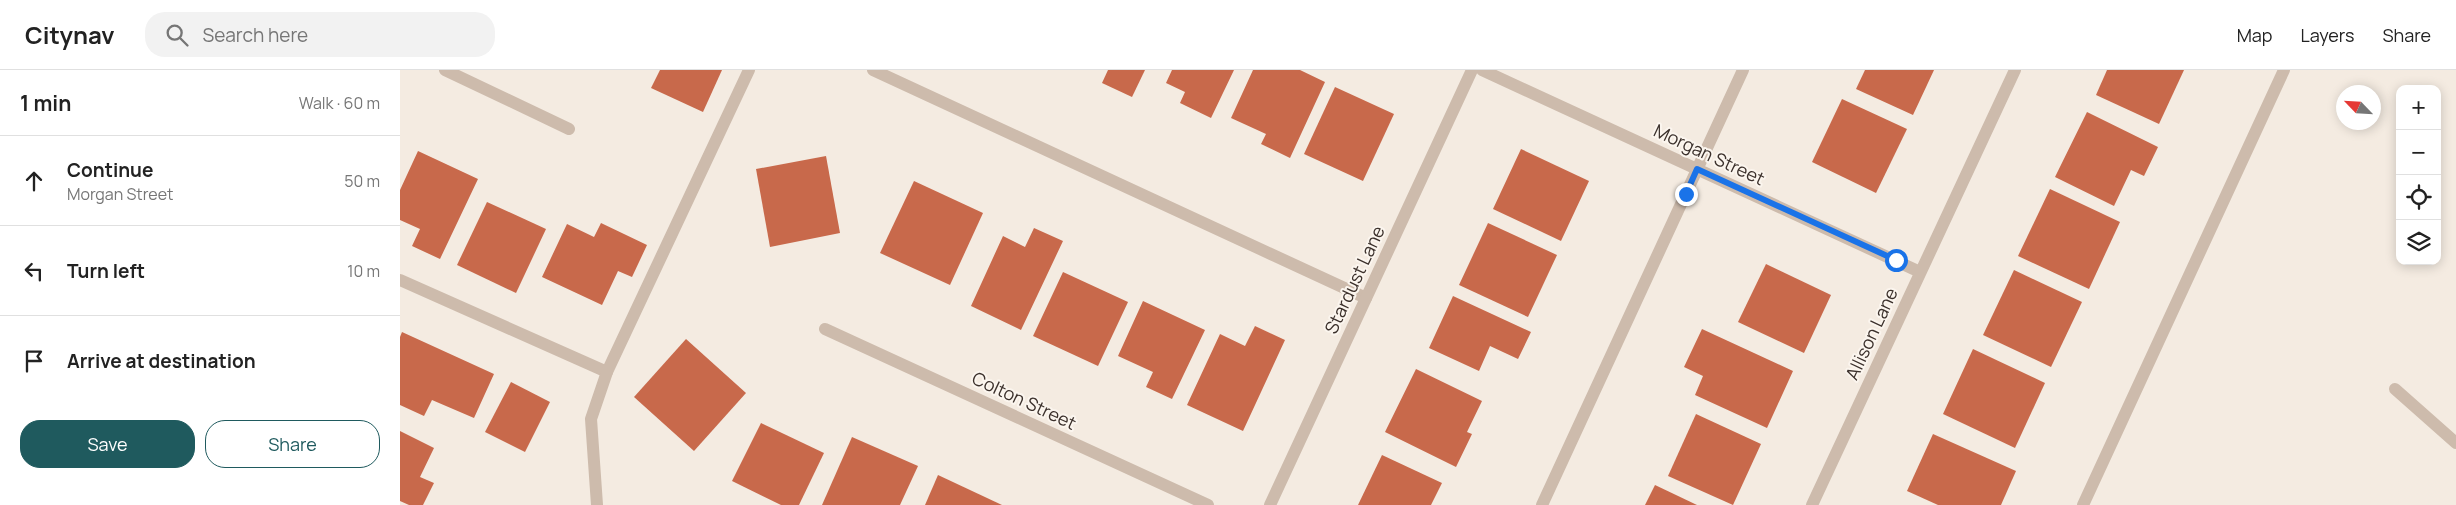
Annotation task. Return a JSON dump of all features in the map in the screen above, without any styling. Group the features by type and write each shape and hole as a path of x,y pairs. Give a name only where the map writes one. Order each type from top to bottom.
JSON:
{"street":[{"path":"445,70 569,129"},
{"path":"597,505 590,419 607,372 749,70"},
{"path":"873,70 1366,298"},
{"name":"Stardust Lane","path":"1270,505 1472,70"},
{"name":"Morgan Street","path":"1482,70 1920,272"},
{"path":"1542,505 1743,70"},
{"name":"Allison Lane","path":"1812,505 2015,70"},
{"path":"2083,505 2284,70"},
{"path":"400,280 607,372"},
{"name":"Colton Street","path":"825,329 1208,505"},
{"path":"2395,389 2456,443"}],"building":[{"path":"660,70 722,70 703,112 651,88"},
{"path":"1108,70 1145,70 1132,97 1102,83"},
{"path":"1172,70 1234,70 1211,118 1180,103 1185,92 1166,83"},
{"path":"1253,70 1300,70 1325,82 1290,158 1261,144 1266,134 1231,118"},
{"path":"1865,70 1934,70 1913,115 1856,89"},
{"path":"2107,70 2184,70 2159,124 2096,95"},
{"path":"1335,87 1394,114 1363,181 1304,154"},
{"path":"1842,99 1907,129 1876,193 1812,162"},
{"path":"2087,112 2158,147 2144,176 2131,170 2114,206 2055,177"},
{"path":"1521,149 1589,181 1561,241 1493,209"},
{"path":"418,151 478,179 440,259 412,246 420,229 400,220 400,190"},
{"path":"826,156 840,233 770,247 756,169"},
{"path":"914,181 983,213 950,285 880,253"},
{"path":"2050,189 2120,222 2089,289 2018,256"},
{"path":"487,202 546,229 516,293 457,265"},
{"path":"601,223 647,245 632,277 618,271 602,305 542,277 567,224 594,237"},
{"path":"1488,223 1557,255 1528,317 1459,285"},
{"path":"1034,228 1063,241 1021,330 971,306 1003,236 1025,247"},
{"path":"1766,264 1831,295 1804,353 1738,322"},
{"path":"2014,270 2082,302 2051,367 1983,335"},
{"path":"1063,272 1128,302 1098,366 1033,336"},
{"path":"1453,296 1531,332 1518,359 1490,346 1479,371 1429,348"},
{"path":"1143,301 1205,330 1172,399 1146,387 1153,372 1118,356"},
{"path":"1255,326 1285,340 1243,431 1187,405 1220,334 1245,346"},
{"path":"1702,329 1793,371 1767,428 1695,395 1703,376 1684,367"},
{"path":"402,332 494,374 474,418 432,400 424,416 400,405 400,337"},
{"path":"686,339 746,393 694,451 634,397"},
{"path":"1973,349 2045,383 2015,448 1943,414"},
{"path":"1416,369 1482,401 1467,432 1472,434 1456,467 1385,432"},
{"path":"511,382 550,402 525,452 485,432"},
{"path":"1696,414 1761,444 1733,505 1668,476"},
{"path":"761,423 824,453 799,505 781,505 732,481"},
{"path":"400,431 434,448 420,477 434,483 423,505 409,505 400,501"},
{"path":"1933,434 2016,471 2001,505 1938,505 1907,491"},
{"path":"852,437 918,466 900,505 822,505"},
{"path":"1382,455 1442,483 1431,505 1358,505"},
{"path":"938,475 1002,505 925,505"},
{"path":"1655,485 1697,505 1645,505"}],"route":[{"path":"1686,194 1697,169 1896,260"}]}
